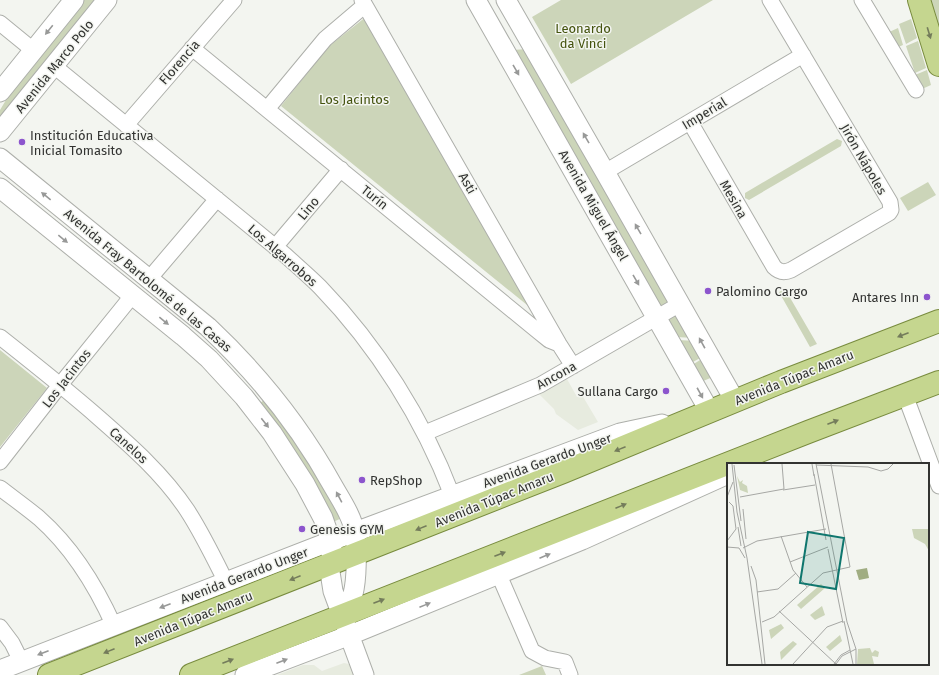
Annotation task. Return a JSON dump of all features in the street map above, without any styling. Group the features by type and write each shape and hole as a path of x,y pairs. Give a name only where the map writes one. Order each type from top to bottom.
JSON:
{"main road":[{"path":"919,0 939,65"},
{"name":"Avenida Túpac Amaru","path":"48,675 331,564 781,382 939,321"},
{"path":"734,463 808,432 939,382"},
{"path":"191,675 346,625 727,466"}],"street":[{"name":"Avenida Marco Polo","path":"0,92 74,0"},
{"name":"Avenida Marco Polo","path":"0,132 107,0"},
{"name":"Florencia","path":"126,125 234,0"},
{"name":"Avenida Miguel Ángel","path":"476,0 658,317 702,415"},
{"name":"Avenida Miguel Ángel","path":"506,0 735,401"},
{"name":"Jirón Nápoles","path":"770,0 890,202 891,210 886,216 805,263 791,270 782,272"},
{"path":"862,0 916,90"},
{"path":"267,109 325,39 364,3"},
{"name":"Asti","path":"364,3 573,366"},
{"path":"0,23 33,50"},
{"path":"500,41 522,28"},
{"name":"Turín","path":"192,48 549,340 559,344"},
{"name":"Imperial","path":"605,172 803,55"},
{"name":"Los Algarrobos","path":"54,66 275,247 320,287 355,327 392,378 425,433 452,495"},
{"name":"Mesina","path":"690,122 774,267 782,272"},
{"name":"Avenida Fray Bartolomé de las Casas","path":"0,158 208,327 235,352 285,410 321,464 341,500 354,532 356,554 353,593 346,625"},
{"name":"Lino","path":"275,247 341,169"},
{"name":"Avenida Fray Bartolomé de las Casas","path":"0,188 183,336 244,396 289,458 322,518 331,541 331,579 333,591 346,625"},
{"path":"149,279 217,199"},
{"name":"Los Jacintos","path":"0,462 132,296"},
{"name":"Ancona","path":"425,433 528,390 573,366 680,304"},
{"name":"Canelos","path":"0,337 60,385 126,441 151,465 187,509 205,540 226,582"},
{"path":"244,396 261,381"},
{"path":"905,395 939,486"},
{"name":"Avenida Gerardo Unger","path":"0,670 354,532 620,433 702,415"},
{"path":"752,463 772,454 808,432"},
{"path":"245,675 346,625 499,575 638,516 727,474"},
{"path":"0,488 39,518 69,550 95,586 114,626"},
{"path":"499,575 532,651 541,656 565,662 570,675"},
{"path":"346,625 364,675"},
{"path":"0,627 12,643 21,661"}],"shaded area":[{"path":"567,379 577,397 582,395 598,422 578,430 556,414 554,409 539,394"},
{"path":"344,663 349,664 352,667 355,675 277,675 303,665 314,665 322,671"}],"green space":[{"path":"81,0 96,0 0,122 0,110 30,60"},
{"name":"Leonardo da Vinci","path":"561,0 713,0 571,84 532,17"},
{"path":"925,0 939,0 939,47"},
{"name":"Los Jacintos","path":"367,16 532,309 281,106 328,47"},
{"path":"911,19 917,38 906,44 899,24"},
{"path":"898,28 903,45 896,48 887,33"},
{"path":"918,41 926,68 915,73 906,46"},
{"path":"528,49 671,298 667,305 659,306 512,50"},
{"path":"927,70 931,85 922,89 915,75"},
{"path":"837,139 842,141 841,146 749,200 745,198 745,193"},
{"path":"928,182 936,195 908,211 900,198"},
{"path":"785,289 817,344 810,347 779,292"},
{"path":"677,314 694,338 676,337 669,324 669,321 672,316"},
{"path":"678,340 696,341 704,356 691,363"},
{"path":"0,350 47,388 0,447"},
{"path":"705,357 715,376 701,382 692,365"},
{"path":"264,400 282,416 342,518 333,522 260,403"},
{"path":"542,666 546,675 519,675"}],"place":[{"name":"Institución Educativa Inicial Tomasito","path":"22,142"},
{"name":"Palomino Cargo","path":"708,291"},
{"name":"Antares Inn","path":"927,297"},
{"name":"Sullana Cargo","path":"666,391"},
{"name":"RepShop","path":"362,480"},
{"name":"Genesis GYM","path":"302,529"}]}
